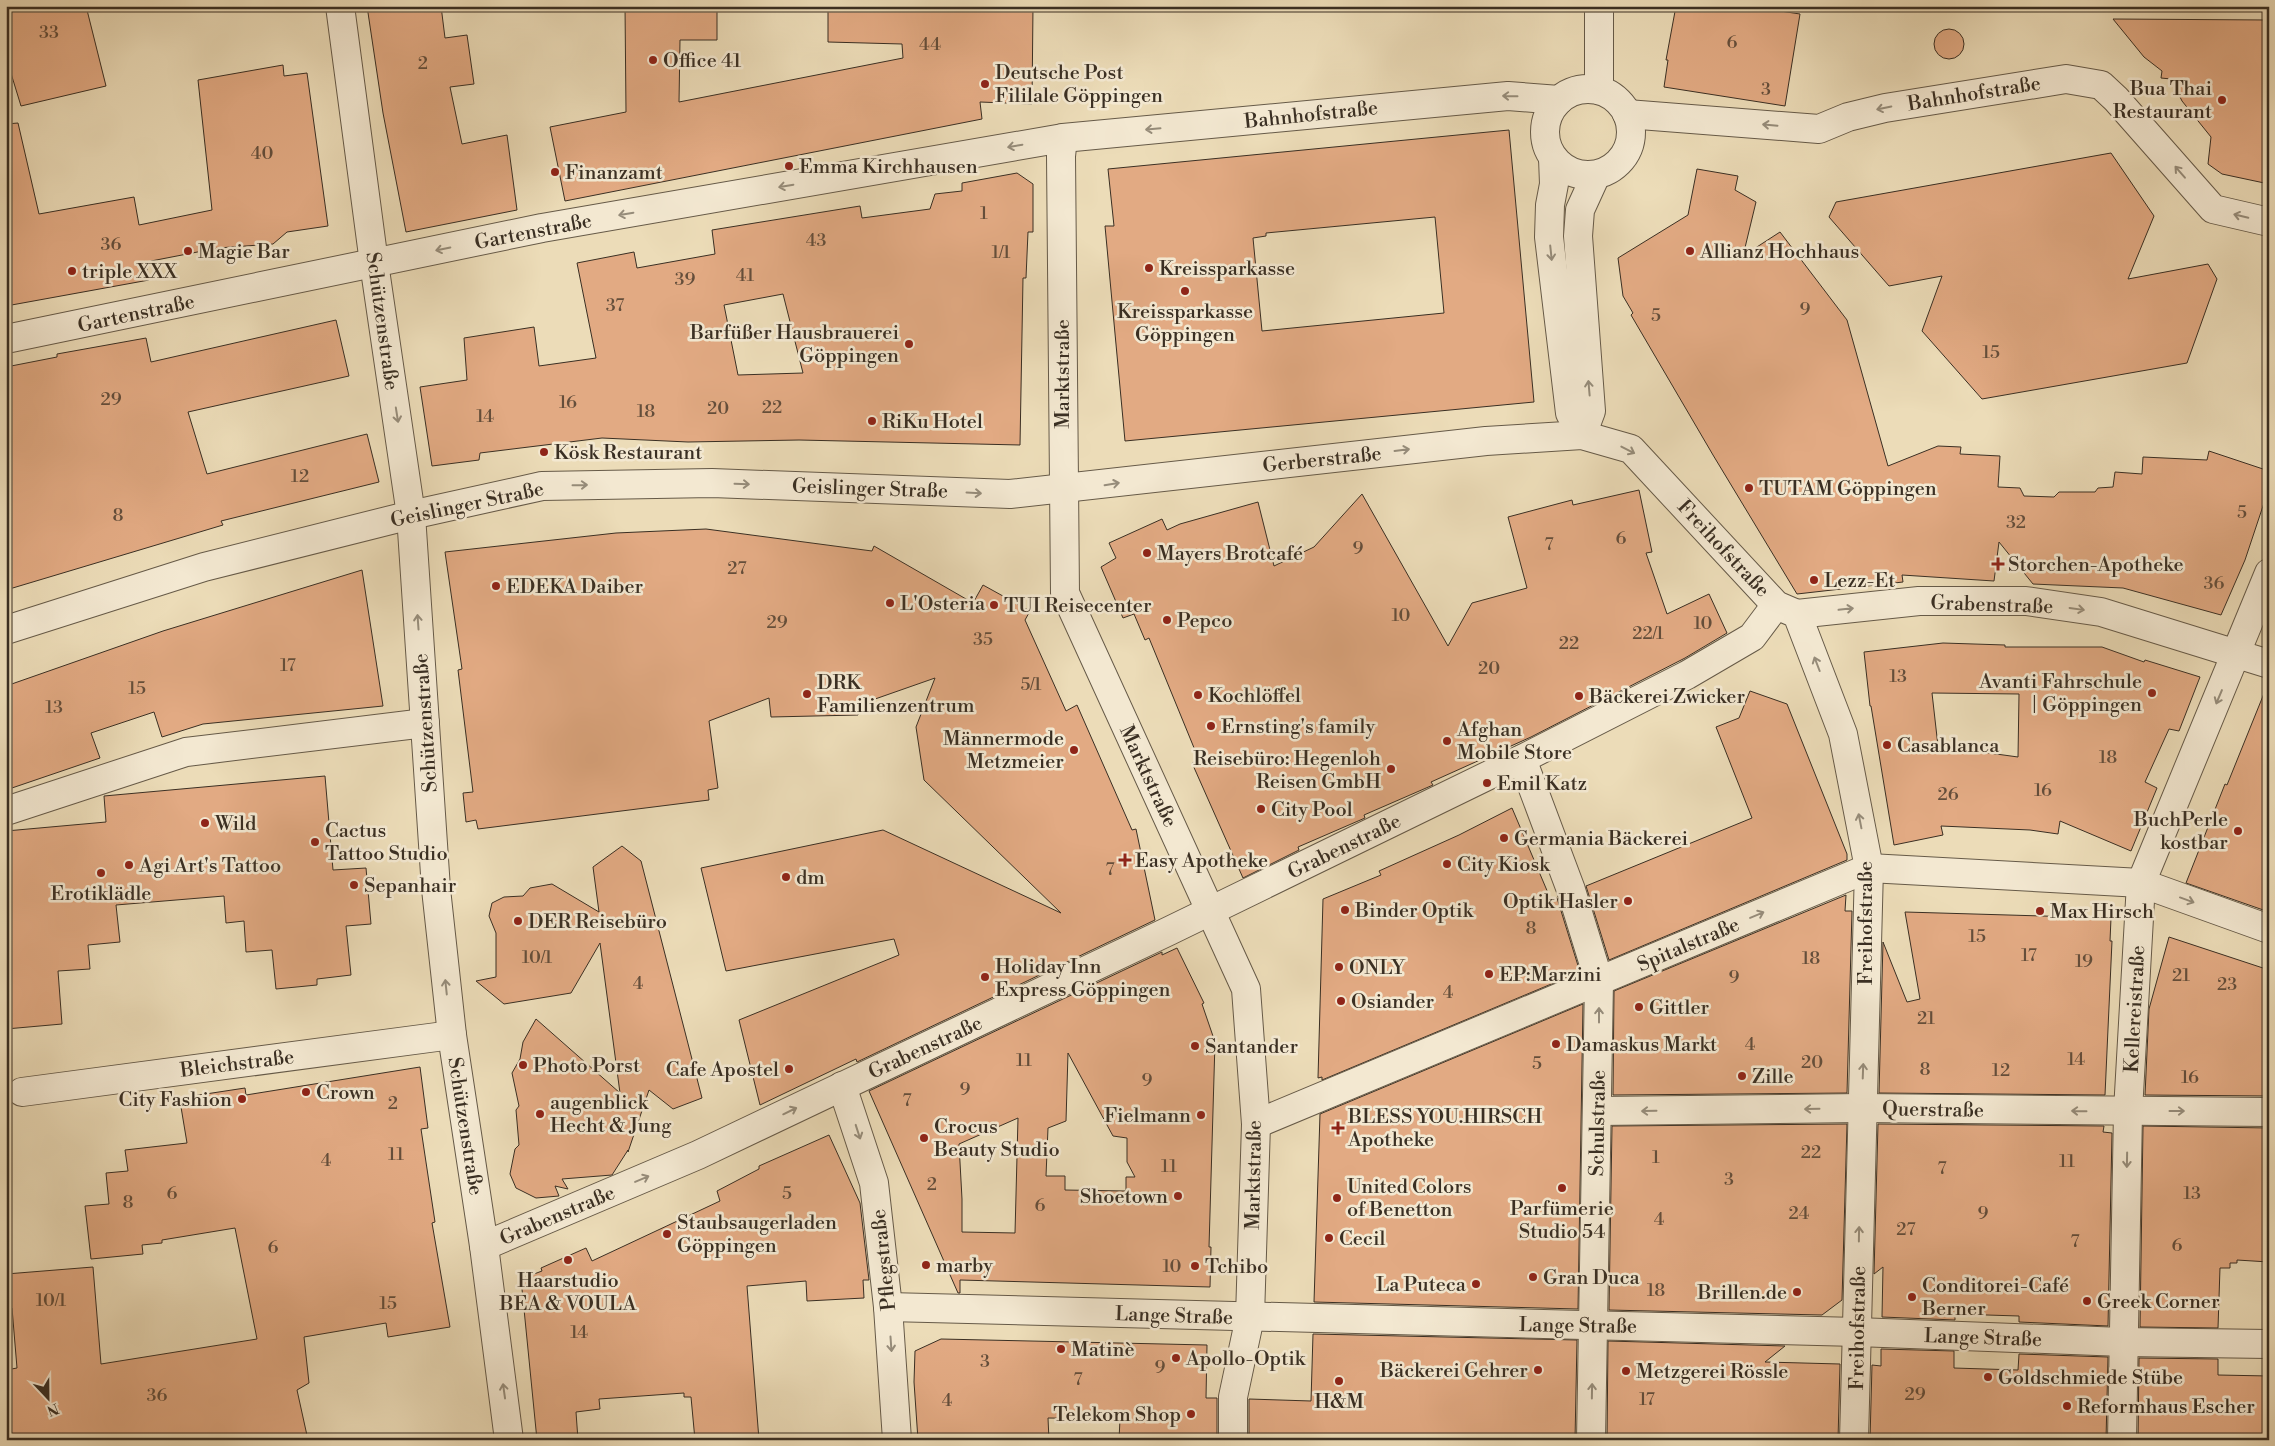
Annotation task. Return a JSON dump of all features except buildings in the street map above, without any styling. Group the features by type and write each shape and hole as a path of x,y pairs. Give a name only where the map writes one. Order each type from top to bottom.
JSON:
{"street":[{"name":"Schützenstraße","path":"340,6 374,263 412,515 436,889 452,1035 484,1246 509,1440"},
{"path":"1599,6 1599,90"},
{"name":"Bahnhofstraße","path":"1627,114 1819,129 1848,118 1884,108 2066,79 2101,85 2116,99 2212,209 2269,222"},
{"path":"1585,89 1599,90 1620,103 1627,114 1631,126 1631,139 1627,152 1619,163 1609,171 1596,175 1572,173 1561,167 1547,147 1546,122 1551,110 1559,100 1571,93 1585,89"},
{"name":"Bahnhofstraße","path":"1063,138 1508,96 1559,100"},
{"name":"Gartenstraße","path":"6,339 542,228 1063,138"},
{"name":"Marktstraße","path":"1063,138 1060,156 1065,593 1246,989 1256,1124 1250,1317 1233,1397 1233,1440"},
{"path":"1553,158 1554,184 1550,205 1550,246 1570,413 1582,436"},
{"path":"1582,436 1591,411 1578,236 1580,210 1596,175"},
{"name":"Gerberstraße","path":"1063,490 1175,474 1486,441 1582,436"},
{"name":"Freihofstraße","path":"1582,436 1631,449 1787,609 1843,734 1869,868 1854,1440"},
{"name":"Geislinger Straße","path":"6,630 204,567 412,515 542,486 712,483 1010,494 1063,490"},
{"name":"Kellereistraße","path":"2122,1440 2128,1111 2141,883 2269,573"},
{"name":"Grabenstraße","path":"484,1246 698,1155 1210,911 1687,675 1752,637 1787,609 1919,601 2026,601 2101,612 2238,652 2269,664"},
{"path":"6,811 186,752 424,723"},
{"name":"Schulstraße","path":"1522,758 1571,890 1599,981 1591,1440"},
{"name":"Spitalstraße","path":"1256,1124 1869,868 2141,883 2269,929"},
{"name":"Bleichstraße","path":"22,1092 452,1035"},
{"name":"Pflegstraße","path":"842,1086 874,1183 888,1307 897,1440"},
{"name":"Querstraße","path":"1598,1111 1862,1108 2269,1112"},
{"name":"Lange Straße","path":"888,1307 1857,1332 2123,1342 2269,1344"}],"place":[{"name":"Office 41","path":"653,60"},
{"name":"Deutsche Post Fililale Göppingen","path":"985,84"},
{"name":"Bua Thai Restaurant","path":"2222,100"},
{"name":"Emma Kirchhausen","path":"789,166"},
{"name":"Finanzamt","path":"555,172"},
{"name":"Magie Bar","path":"188,251"},
{"name":"Allianz Hochhaus","path":"1690,251"},
{"name":"Kreissparkasse","path":"1149,268"},
{"name":"triple XXX","path":"72,271"},
{"name":"Kreissparkasse Göppingen","path":"1185,291"},
{"name":"Barfüßer Hausbrauerei Göppingen","path":"909,344"},
{"name":"RiKu Hotel","path":"872,421"},
{"name":"Kösk Restaurant","path":"544,452"},
{"name":"TUTAM Göppingen","path":"1749,488"},
{"name":"Mayers Brotcafé","path":"1147,553"},
{"name":"Storchen-Apotheke","path":"1998,564"},
{"name":"Lezz-Et","path":"1814,580"},
{"name":"EDEKA Daiber","path":"496,586"},
{"name":"L'Osteria","path":"890,603"},
{"name":"TUI Reisecenter","path":"994,605"},
{"name":"Pepco","path":"1167,620"},
{"name":"Avanti Fahrschule | Göppingen","path":"2152,693"},
{"name":"DRK Familienzentrum","path":"807,694"},
{"name":"Kochlöffel","path":"1198,695"},
{"name":"Bäckerei Zwicker","path":"1579,696"},
{"name":"Ernsting's family","path":"1211,726"},
{"name":"Afghan Mobile Store","path":"1447,741"},
{"name":"Casablanca","path":"1887,745"},
{"name":"Männermode Metzmeier","path":"1074,750"},
{"name":"Reisebüro: Hegenloh Reisen GmbH","path":"1391,769"},
{"name":"Emil Katz","path":"1487,783"},
{"name":"City Pool","path":"1261,809"},
{"name":"Wild","path":"205,823"},
{"name":"BuchPerle kostbar","path":"2238,831"},
{"name":"Germania Bäckerei","path":"1504,838"},
{"name":"Cactus Tattoo Studio","path":"315,842"},
{"name":"Easy Apotheke","path":"1125,860"},
{"name":"City Kiosk","path":"1447,864"},
{"name":"Agi Art's Tattoo","path":"129,865"},
{"name":"Erotiklädle","path":"101,873"},
{"name":"dm","path":"786,877"},
{"name":"Sepanhair","path":"354,885"},
{"name":"Optik Hasler","path":"1628,901"},
{"name":"Binder Optik","path":"1345,910"},
{"name":"Max Hirsch","path":"2040,911"},
{"name":"DER Reisebüro","path":"518,921"},
{"name":"ONLY","path":"1339,967"},
{"name":"EP:Marzini","path":"1489,974"},
{"name":"Holiday Inn Express Göppingen","path":"985,977"},
{"name":"Osiander","path":"1341,1001"},
{"name":"Gittler","path":"1639,1007"},
{"name":"Damaskus Markt","path":"1556,1044"},
{"name":"Santander","path":"1195,1046"},
{"name":"Photo Porst","path":"523,1065"},
{"name":"Cafe Apostel","path":"789,1069"},
{"name":"Zille","path":"1742,1076"},
{"name":"Crown","path":"306,1092"},
{"name":"City Fashion","path":"242,1099"},
{"name":"augenblick Hecht & Jung","path":"540,1114"},
{"name":"Fielmann","path":"1201,1115"},
{"name":"BLESS YOU.HIRSCH Apotheke","path":"1338,1128"},
{"name":"Crocus Beauty Studio","path":"924,1138"},
{"name":"Parfümerie Studio 54","path":"1562,1188"},
{"name":"Shoetown","path":"1178,1196"},
{"name":"United Colors of Benetton","path":"1337,1198"},
{"name":"Staubsaugerladen Göppingen","path":"667,1234"},
{"name":"Cecil","path":"1329,1238"},
{"name":"Haarstudio BEA & VOULA","path":"568,1260"},
{"name":"marby","path":"926,1265"},
{"name":"Tchibo","path":"1195,1266"},
{"name":"Gran Duca","path":"1533,1277"},
{"name":"La Puteca","path":"1476,1284"},
{"name":"Brillen.de","path":"1797,1292"},
{"name":"Conditorei-Café Berner","path":"1912,1297"},
{"name":"Greek Corner","path":"2087,1301"},
{"name":"Matinè","path":"1061,1349"},
{"name":"Apollo-Optik","path":"1176,1358"},
{"name":"Bäckerei Gehrer","path":"1538,1370"},
{"name":"Metzgerei Rössle","path":"1626,1371"},
{"name":"Goldschmiede Stübe","path":"1988,1377"},
{"name":"H&M","path":"1339,1381"},
{"name":"Reformhaus Escher","path":"2067,1406"},
{"name":"Telekom Shop","path":"1191,1414"}]}
